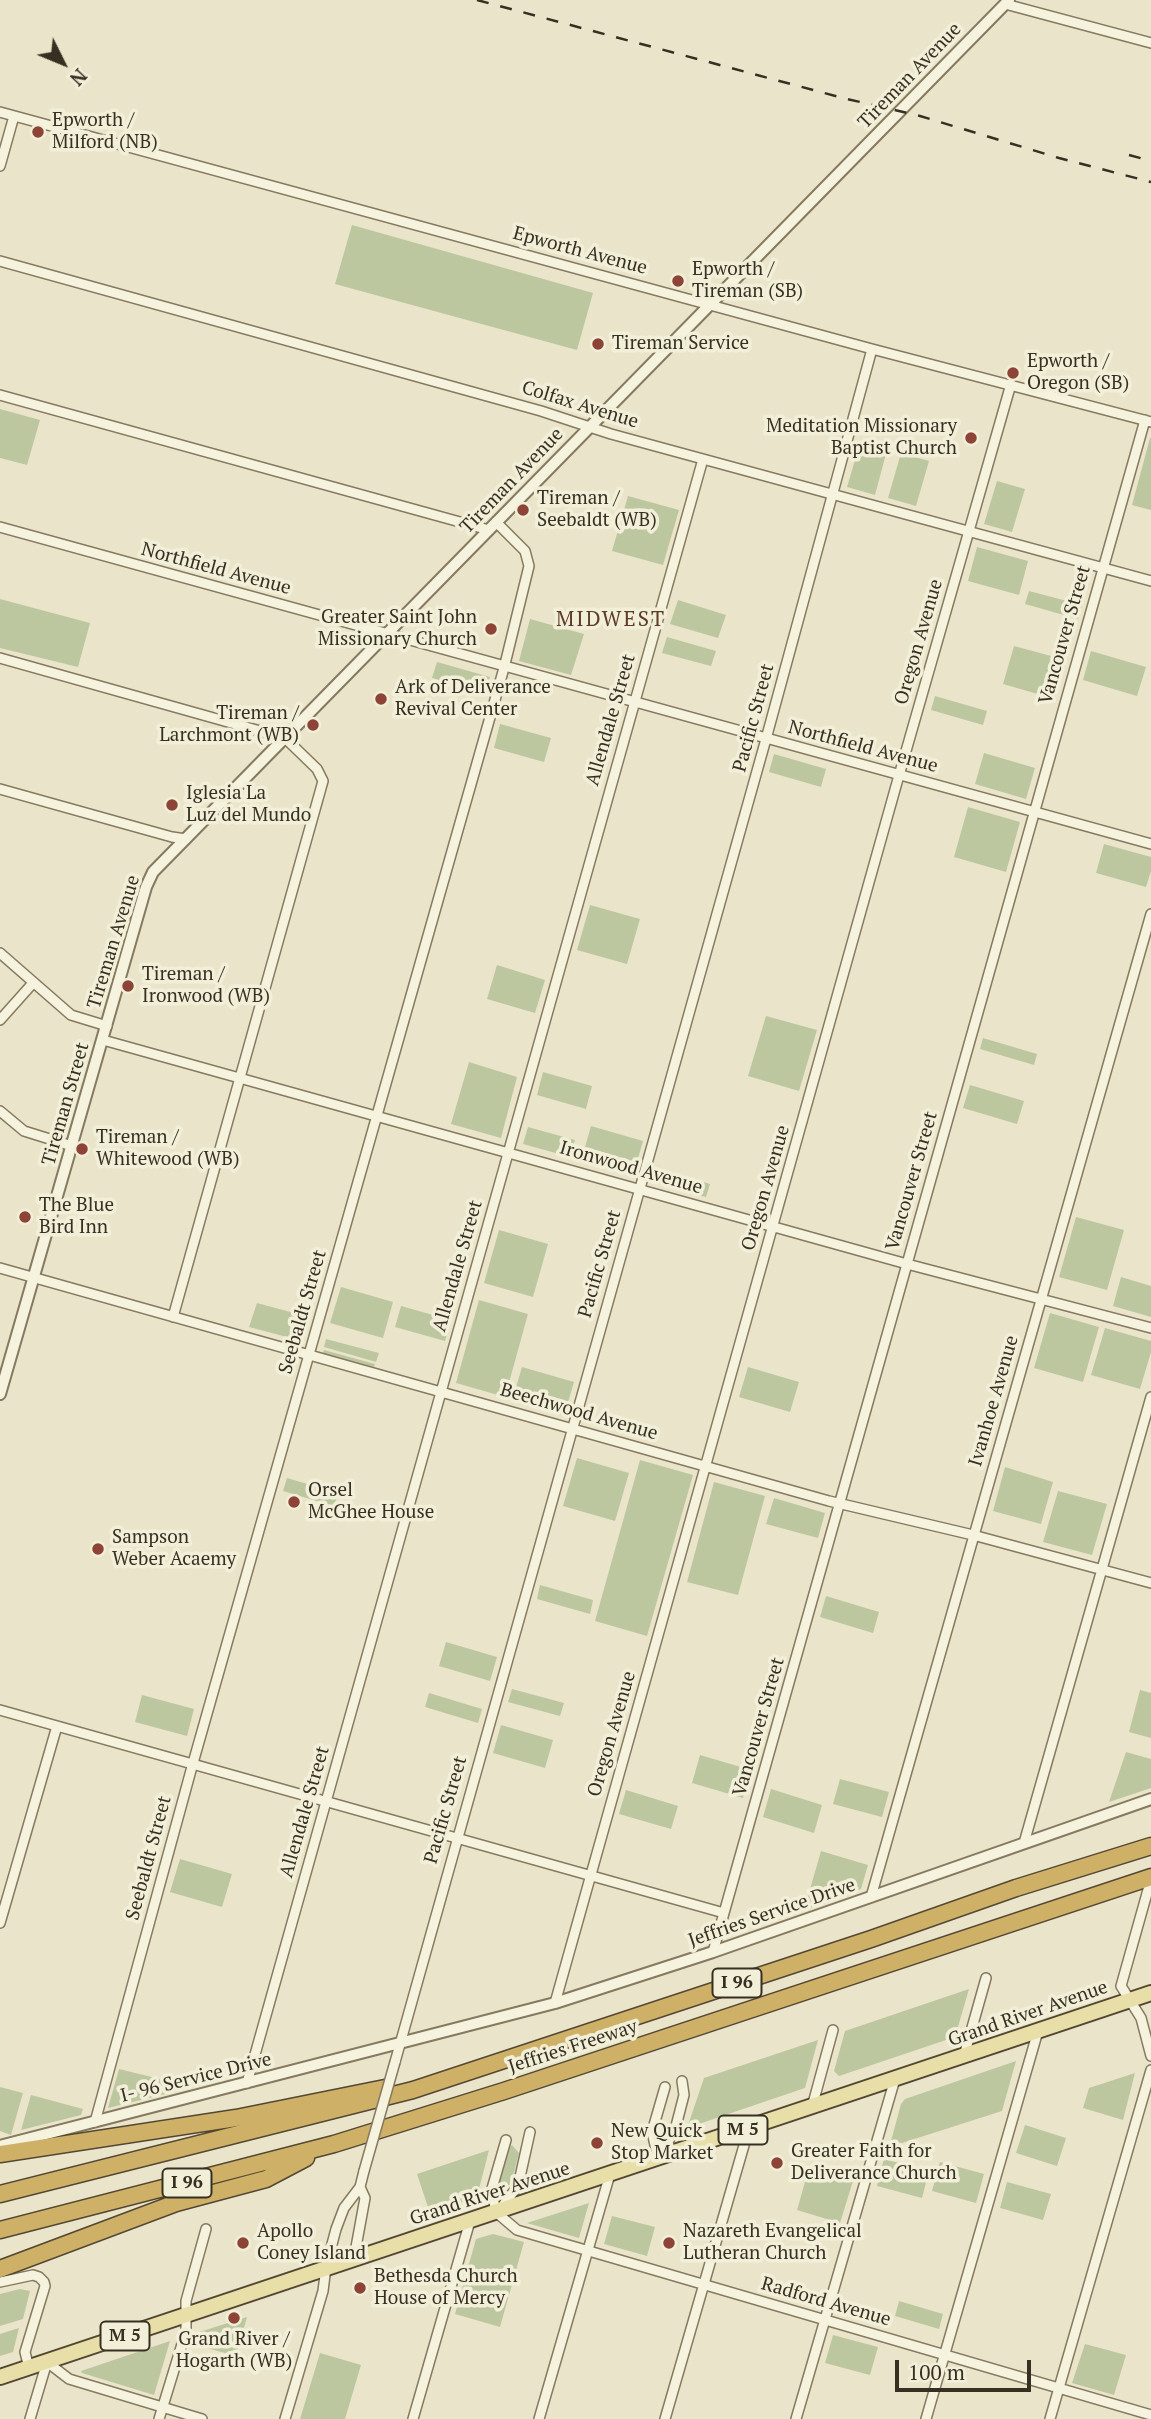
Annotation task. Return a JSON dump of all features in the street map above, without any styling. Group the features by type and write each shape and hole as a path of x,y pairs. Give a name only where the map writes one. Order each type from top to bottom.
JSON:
{"highway":[{"name":"Jeffries Freeway","path":"0,2194 413,2090 1016,1888 1151,1846"},
{"name":"Jeffries Freeway","path":"0,2230 334,2144 504,2091 1151,1878"},
{"path":"0,2154 236,2118 360,2092 456,2076"},
{"path":"0,2269 176,2203 266,2179 334,2144"}],"main road":[{"name":"Grand River Avenue","path":"0,2377 1151,1993"}],"street":[{"path":"1007,2 1151,43"},
{"name":"Tireman Avenue","path":"107,1026 150,876 1007,2"},
{"name":"Epworth Avenue","path":"0,112 872,349 1148,421"},
{"path":"0,166 14,116"},
{"name":"Colfax Avenue","path":"0,261 704,459 1151,581"},
{"name":"Pacific Street","path":"285,2419 323,2291 326,2267 344,2208 360,2187 766,739 872,349"},
{"name":"Oregon Avenue","path":"555,2003 1011,384"},
{"path":"0,395 492,526"},
{"name":"Vancouver Street","path":"713,1952 1103,568 1148,421"},
{"name":"Allendale Street","path":"247,2083 704,459"},
{"name":"Seebaldt Street","path":"95,2122 193,1763 504,667 529,566 525,551 492,526"},
{"name":"Northfield Avenue","path":"0,527 1151,844"},
{"path":"0,659 285,738 321,775 323,781 173,1317"},
{"path":"0,789 186,839"},
{"name":"Ivanhoe Avenue","path":"871,1897 1151,914"},
{"path":"0,953 71,1015 107,1026"},
{"path":"0,1020 33,983"},
{"name":"Tireman Street","path":"0,1394 107,1026"},
{"name":"Ironwood Avenue","path":"103,1040 906,1264 1151,1328"},
{"path":"0,1111 24,1131 72,1146"},
{"name":"Beechwood Avenue","path":"0,1268 840,1504 973,1535 1151,1583"},
{"path":"1024,1843 1151,1397"},
{"path":"0,1710 724,1913"},
{"path":"0,1923 57,1726"},
{"name":"Jeffries Service Drive","path":"400,2043 555,2003 713,1952 1151,1800"},
{"path":"1151,1878 1121,1986 1142,2018 1151,2056"},
{"path":"964,2056 986,1978"},
{"path":"812,2107 834,2030"},
{"path":"926,2419 1038,2031"},
{"name":"I- 96 Service Drive","path":"0,2146 400,2043"},
{"path":"1050,2419 1151,2070"},
{"path":"796,2419 895,2079"},
{"path":"658,2158 674,2130 684,2095 682,2081"},
{"path":"658,2158 652,2132 665,2087"},
{"path":"665,2419 749,2128"},
{"path":"497,2213 518,2186 530,2132"},
{"path":"497,2213 491,2192 506,2140"},
{"path":"539,2419 610,2174"},
{"name":"Pacific Street","path":"354,2258 365,2198 360,2187"},
{"name":"Radford Avenue","path":"497,2213 517,2230 1151,2415"},
{"path":"412,2419 470,2221"},
{"path":"159,2419 186,2331 186,2301 205,2229"},
{"path":"0,2282 33,2276 39,2277 44,2283 25,2352 29,2368"},
{"path":"30,2419 47,2362 69,2379 202,2419"}],"green space":[{"path":"352,225 593,293 577,350 335,284"},
{"path":"0,409 40,420 27,465 0,458"},
{"path":"1151,438 1151,510 1132,505"},
{"path":"860,443 887,450 875,495 847,487"},
{"path":"901,453 929,461 916,506 888,498"},
{"path":"997,481 1025,489 1012,532 984,524"},
{"path":"628,496 679,510 663,565 612,551"},
{"path":"977,547 1028,561 1019,595 968,581"},
{"path":"1029,591 1082,605 1078,619 1025,604"},
{"path":"0,599 90,623 78,667 0,648"},
{"path":"678,600 726,615 718,638 670,624"},
{"path":"530,619 584,634 571,675 519,661"},
{"path":"667,637 716,651 711,666 662,653"},
{"path":"1014,646 1066,660 1055,699 1003,684"},
{"path":"1091,651 1146,667 1137,696 1083,680"},
{"path":"437,662 490,677 485,693 432,678"},
{"path":"935,696 987,711 983,725 931,710"},
{"path":"500,724 551,738 544,762 494,748"},
{"path":"984,753 1035,768 1026,799 975,784"},
{"path":"774,754 826,769 821,787 769,772"},
{"path":"968,807 1020,822 1006,872 954,857"},
{"path":"1104,844 1151,857 1151,871 1146,887 1096,873"},
{"path":"590,905 640,919 627,964 577,950"},
{"path":"497,965 545,980 535,1013 487,999"},
{"path":"766,1016 817,1030 799,1091 748,1076"},
{"path":"983,1038 1037,1054 1034,1065 980,1049"},
{"path":"469,1062 517,1077 501,1138 451,1124"},
{"path":"543,1072 592,1086 586,1109 537,1095"},
{"path":"970,1085 1024,1101 1017,1124 963,1108"},
{"path":"591,1126 643,1141 637,1162 585,1147"},
{"path":"528,1127 575,1140 570,1157 523,1144"},
{"path":"658,1169 710,1184 706,1197 654,1182"},
{"path":"1076,1217 1124,1230 1107,1290 1059,1277"},
{"path":"499,1230 548,1244 533,1297 484,1283"},
{"path":"1121,1277 1151,1286 1151,1317 1113,1306"},
{"path":"341,1287 393,1302 383,1338 330,1323"},
{"path":"479,1300 528,1314 505,1397 456,1383"},
{"path":"257,1303 309,1317 302,1341 249,1327"},
{"path":"401,1306 451,1320 445,1341 395,1327"},
{"path":"1050,1313 1099,1327 1083,1382 1034,1368"},
{"path":"1105,1328 1151,1341 1151,1352 1140,1389 1091,1375"},
{"path":"326,1339 379,1353 376,1362 324,1347"},
{"path":"324,1350 375,1364 374,1367 323,1353"},
{"path":"522,1367 574,1382 564,1416 512,1401"},
{"path":"748,1367 799,1382 790,1412 739,1397"},
{"path":"577,1458 629,1473 615,1521 563,1506"},
{"path":"640,1460 693,1475 647,1636 595,1621"},
{"path":"1005,1467 1053,1482 1041,1524 993,1511"},
{"path":"287,1478 338,1493 334,1506 283,1491"},
{"path":"714,1482 765,1496 738,1595 687,1582"},
{"path":"1058,1491 1107,1504 1092,1555 1043,1542"},
{"path":"774,1498 825,1513 818,1538 766,1524"},
{"path":"540,1585 593,1600 590,1614 537,1599"},
{"path":"826,1596 879,1612 873,1633 820,1617"},
{"path":"446,1642 497,1657 490,1681 439,1666"},
{"path":"512,1689 564,1703 560,1716 508,1702"},
{"path":"1140,1690 1151,1693 1151,1738 1129,1732"},
{"path":"429,1693 482,1709 478,1723 425,1707"},
{"path":"142,1695 194,1709 187,1736 135,1722"},
{"path":"501,1725 553,1740 545,1768 493,1753"},
{"path":"1126,1752 1151,1759 1151,1788 1109,1802"},
{"path":"700,1755 751,1770 743,1798 692,1783"},
{"path":"840,1779 889,1792 882,1817 833,1804"},
{"path":"771,1789 822,1805 814,1833 763,1817"},
{"path":"626,1790 678,1806 671,1829 619,1814"},
{"path":"821,1851 868,1865 861,1889 804,1910"},
{"path":"180,1859 232,1874 222,1907 170,1892"},
{"path":"969,1989 955,2037 839,2076 834,2071 845,2031"},
{"path":"818,2040 805,2088 687,2128 704,2078"},
{"path":"1016,2061 1002,2111 902,2143 891,2141 901,2104 905,2099"},
{"path":"119,2069 172,2082 169,2093 108,2108"},
{"path":"1135,2073 1123,2120 1083,2108 1089,2088"},
{"path":"0,2087 23,2093 11,2135 0,2131"},
{"path":"31,2095 83,2109 81,2115 21,2130"},
{"path":"1025,2125 1066,2138 1057,2166 1016,2153"},
{"path":"512,2145 519,2153 511,2184 503,2189 498,2183 506,2150"},
{"path":"489,2150 477,2197 430,2213 417,2174"},
{"path":"884,2159 929,2171 922,2198 877,2186"},
{"path":"940,2162 984,2174 976,2203 932,2191"},
{"path":"850,2166 857,2168 840,2223 797,2210 805,2182"},
{"path":"1007,2182 1051,2194 1043,2220 1000,2208"},
{"path":"589,2203 579,2238 527,2223"},
{"path":"612,2216 655,2227 647,2256 604,2244"},
{"path":"493,2234 524,2242 500,2327 455,2314 476,2239"},
{"path":"20,2289 30,2291 23,2319 0,2326 0,2294"},
{"path":"899,2301 943,2314 939,2329 895,2316"},
{"path":"247,2317 236,2356 192,2344 196,2333"},
{"path":"19,2328 13,2352 0,2356 0,2334"},
{"path":"833,2335 878,2347 870,2375 825,2363"},
{"path":"170,2341 154,2395 81,2371"},
{"path":"1085,2344 1126,2355 1114,2395 1072,2383"},
{"path":"320,2353 361,2365 345,2419 300,2419"}],"railway":[{"path":"477,0 920,116 1059,158 1151,182"},
{"path":"1129,155 1151,161"}],"place":[{"name":"Epworth / Milford (NB)","path":"38,132"},
{"name":"Epworth / Tireman (SB)","path":"678,281"},
{"name":"Tireman Service","path":"598,344"},
{"name":"Epworth / Oregon (SB)","path":"1013,373"},
{"name":"Meditation Missionary Baptist Church","path":"971,438"},
{"name":"Tireman / Seebaldt (WB)","path":"523,510"},
{"name":"Greater Saint John Missionary Church","path":"491,629"},
{"name":"Ark of Deliverance Revival Center","path":"381,699"},
{"name":"Tireman / Larchmont (WB)","path":"313,725"},
{"name":"Iglesia La Luz del Mundo","path":"172,805"},
{"name":"Tireman / Ironwood (WB)","path":"128,986"},
{"name":"Tireman / Whitewood (WB)","path":"82,1149"},
{"name":"The Blue Bird Inn","path":"25,1217"},
{"name":"Orsel McGhee House","path":"294,1502"},
{"name":"Sampson Weber Acaemy","path":"98,1549"},
{"name":"New Quick Stop Market","path":"597,2143"},
{"name":"Greater Faith for Deliverance Church","path":"777,2163"},
{"name":"Apollo Coney Island","path":"243,2243"},
{"name":"Nazareth Evangelical Lutheran Church","path":"669,2243"},
{"name":"Bethesda Church House of Mercy","path":"360,2288"},
{"name":"Grand River / Hogarth (WB)","path":"234,2318"}],"district":[{"name":"MIDWEST","path":"611,620"}]}
